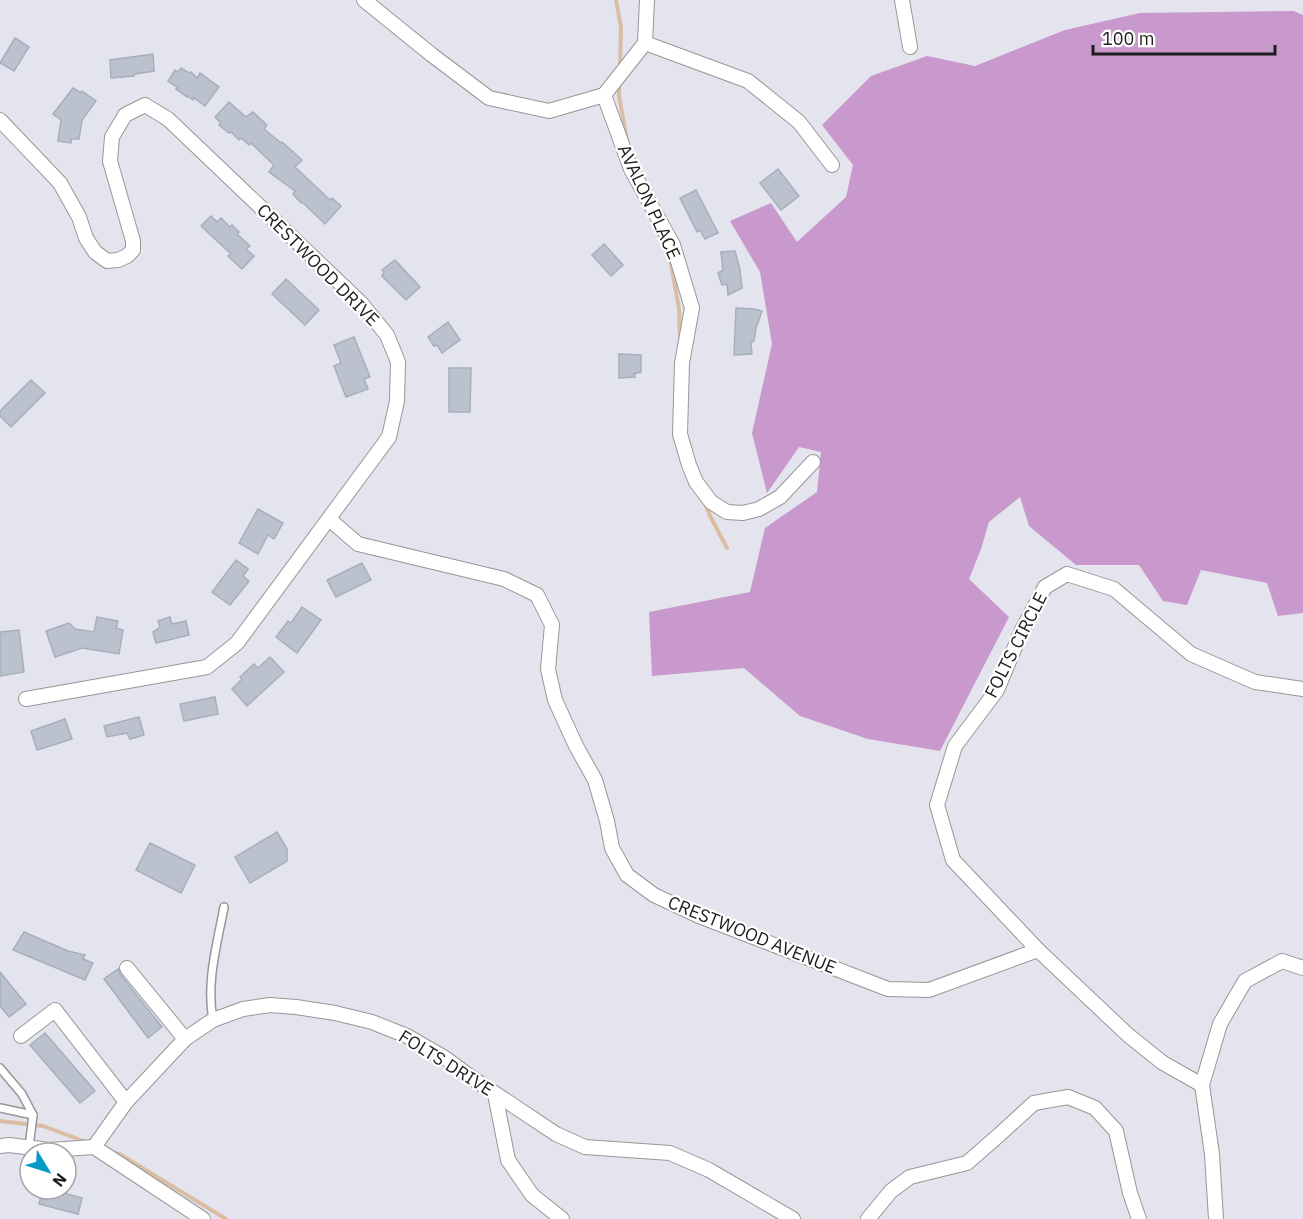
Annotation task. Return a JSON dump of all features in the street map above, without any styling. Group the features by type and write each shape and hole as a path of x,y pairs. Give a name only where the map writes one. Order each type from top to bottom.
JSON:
{"street":[{"path":"364,0 489,98 549,111 604,95 645,43 647,0"},
{"path":"902,0 910,47"},
{"path":"645,43 748,81 799,122 832,165"},
{"name":"AVALON PLACE","path":"604,95 631,169 673,245 692,308 682,363 680,434 696,482 711,502 727,512 743,513 759,509 780,497 813,462"},
{"name":"CRESTWOOD DRIVE","path":"0,120 60,183 80,217 86,238 95,252 107,261 118,260 133,250 133,240 111,160 112,137 124,115 145,105 168,119 367,311 387,335 398,362 397,401 389,437 237,643 207,667 26,699"},
{"name":"CRESTWOOD AVENUE","path":"329,519 358,544 504,579 537,595 552,625 548,669 555,700 595,780 612,848 627,875 654,895 699,916 888,989 928,990 1038,950"},
{"name":"FOLTS CIRCLE","path":"1202,1085 1163,1063 1128,1035 1038,950 953,860 937,805 955,746 997,690 1022,630 1045,587 1067,574 1114,589 1191,654 1255,682 1303,689"},
{"path":"1216,1219 1212,1154 1202,1085 1220,1024 1245,981 1282,961 1303,969"},
{"path":"127,968 185,1039"},
{"name":"FOLTS DRIVE","path":"94,1147 126,1102 185,1039 213,1020 243,1009 270,1005 296,1007 335,1012 372,1022 407,1036 445,1058 556,1134 585,1147 670,1153 709,1170 793,1219"},
{"path":"21,1036 55,1010 126,1102"},
{"path":"495,1094 508,1160 532,1196 562,1219"},
{"path":"868,1219 891,1191 910,1176 967,1163 1034,1103 1068,1097 1095,1107 1116,1131 1130,1193 1139,1219"},
{"path":"0,1146 18,1146"},
{"path":"78,1148 94,1147 203,1219"}],"lane":[{"path":"213,1020 210,1004 211,972 224,907"},
{"path":"0,1068 22,1094 33,1114 30,1141"},
{"path":"0,1108 33,1114"}],"shaded area":[{"path":"1294,11 1303,15 1303,613 1278,616 1267,583 1201,570 1187,605 1163,601 1139,565 1076,565 1029,526 1020,497 989,522 969,579 1009,617 940,751 868,739 800,716 744,668 652,676 649,612 750,592 765,528 817,492 821,452 799,447 767,493 752,433 772,344 760,272 730,221 771,203 797,242 846,197 853,165 822,125 871,76 927,56 975,66 1065,30 1140,13"}],"building":[{"path":"15,38 29,47 14,71 0,63"},
{"path":"153,54 154,71 111,78 110,60"},
{"path":"181,68 191,72 197,78 200,73 219,87 205,106 194,98 193,100 187,97 168,81 175,70 178,72"},
{"path":"73,88 81,93 82,91 96,101 82,120 79,139 71,139 71,143 58,141 61,120 53,114"},
{"path":"229,102 246,117 253,112 267,125 264,129 302,160 295,167 330,200 332,198 341,206 325,224 301,203 293,194 295,191 269,172 274,165 251,143 249,145 241,138 239,140 219,125 221,123 215,117"},
{"path":"778,169 799,196 781,210 760,183"},
{"path":"696,190 718,233 705,239 700,230 697,232 680,198"},
{"path":"211,216 217,222 221,218 230,227 232,225 239,232 237,234 250,246 246,249 254,256 242,269 228,256 231,254 201,226"},
{"path":"604,244 623,265 611,276 592,255"},
{"path":"735,251 742,288 728,295 727,284 722,285 718,273 723,270 721,252"},
{"path":"395,260 420,287 406,300 382,276 384,272 382,270"},
{"path":"286,279 319,310 305,325 272,294"},
{"path":"736,308 762,311 754,341 751,343 752,354 734,355"},
{"path":"448,322 460,340 442,353 428,337"},
{"path":"354,337 370,377 364,379 368,389 346,397 334,366 341,363 334,345"},
{"path":"619,354 641,355 641,372 634,374 635,377 619,378"},
{"path":"449,368 471,368 470,412 449,412"},
{"path":"31,380 45,393 11,427 0,416 0,411"},
{"path":"258,509 283,523 274,539 268,535 258,554 239,543"},
{"path":"236,560 248,569 243,576 249,581 230,605 212,592"},
{"path":"362,563 371,580 336,597 327,580"},
{"path":"302,607 321,620 297,653 276,637 288,621 291,623"},
{"path":"97,617 118,621 116,628 123,630 119,654 82,648 55,657 46,631 69,623 75,629 94,632"},
{"path":"170,617 172,624 186,621 189,635 156,643 153,632 160,627 158,621"},
{"path":"19,630 24,672 0,676 0,632"},
{"path":"270,657 284,672 247,706 232,689 242,679 240,677 254,664 258,668"},
{"path":"215,697 218,714 184,721 180,704"},
{"path":"139,717 144,735 130,739 127,733 107,737 104,726"},
{"path":"65,719 72,739 37,750 31,731"},
{"path":"277,832 287,849 287,861 250,883 235,857"},
{"path":"150,843 195,865 181,893 136,870"},
{"path":"24,932 68,951 85,955 83,959 93,963 85,980 13,950"},
{"path":"118,969 162,1027 148,1038 104,979"},
{"path":"0,972 26,1004 9,1017 0,1006"},
{"path":"45,1033 95,1091 80,1103 30,1045"},
{"path":"78,1197 82,1198 78,1214 39,1204 40,1201 78,1201"}],"waterway":[{"path":"616,0 621,27 620,69"},
{"path":"619,82 619,96 627,140"},
{"path":"655,226 670,258 679,309 680,338"},
{"path":"705,503 727,548"},
{"path":"0,1121 43,1126 86,1142"},
{"path":"110,1151 121,1155 226,1219"}]}
